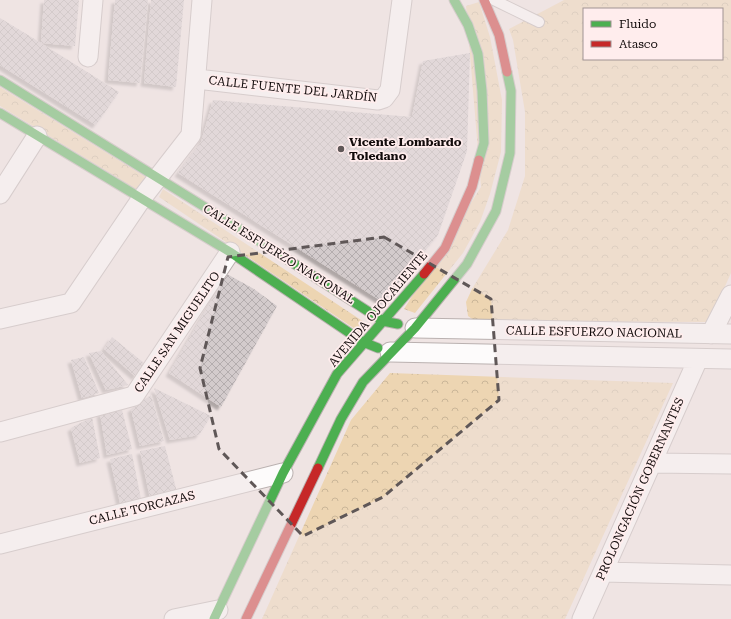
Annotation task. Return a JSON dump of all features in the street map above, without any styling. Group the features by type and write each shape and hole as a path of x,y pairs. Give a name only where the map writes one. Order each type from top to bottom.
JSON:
{"main road":[{"path":"246,619 341,419 364,382 390,352 415,328 467,264 496,211 510,153 511,91 499,35 484,0"},
{"name":"AVENIDA OJOCALIENTE","path":"216,614 283,473 337,374 445,248 472,187 484,143 482,91 478,54 459,1"},
{"name":"CALLE ESFUERZO NACIONAL","path":"0,80 158,178 383,321 415,328"},
{"name":"CALLE ESFUERZO NACIONAL","path":"0,113 230,252 363,342 390,352"}],"street":[{"path":"88,57 93,0"},
{"path":"0,319 71,302 142,198 191,135 197,79 202,0"},
{"name":"CALLE FUENTE DEL JARDÍN","path":"197,79 378,100 384,98 390,90 402,0"},
{"path":"0,194 37,136"},
{"name":"CALLE SAN MIGUELITO","path":"0,432 134,396 230,252"},
{"path":"712,334 731,295"},
{"name":"CALLE ESFUERZO NACIONAL","path":"415,328 731,334"},
{"name":"CALLE ESFUERZO NACIONAL","path":"390,352 731,359"},
{"name":"PROLONGACIÓN GOBERNANTES","path":"582,619 653,463 698,359"},
{"path":"653,463 731,464"},
{"name":"CALLE TORCAZAS","path":"0,544 283,473"},
{"path":"603,572 731,575"},
{"path":"174,619 216,614"}],"lane":[{"path":"494,0 539,22"}],"highlighted area":[{"path":"384,237 491,299 499,400 383,497 303,536 219,449 200,368 228,257"}],"green space":[{"path":"564,0 731,0 731,273 709,322 475,321 468,316 466,302 472,289 508,230 525,176 525,112 513,40 509,29"},
{"path":"479,2 490,37 502,100 501,152 490,194 480,222 463,253 415,313 404,309 481,187 466,6"},
{"path":"0,87 149,179 141,192 0,106"},
{"path":"163,189 367,324 361,333 159,197"},
{"path":"390,373 673,383 565,619 262,619 351,420"}],"building":[{"path":"44,0 79,0 75,46 41,43"},
{"path":"115,0 148,0 140,83 108,80"},
{"path":"151,0 184,0 176,87 144,83"},
{"path":"0,18 119,92 96,125 0,65"},
{"path":"470,53 467,151 438,235 383,302 178,173 201,142 213,100 412,117 423,61"},
{"path":"227,274 254,289 277,306 221,407 169,373"},
{"path":"112,337 144,363 136,377 104,349"},
{"path":"101,351 128,385 106,390 89,353"},
{"path":"84,357 99,393 82,398 71,360"},
{"path":"154,388 211,416 199,435 170,440"},
{"path":"151,395 164,441 140,446 131,409"},
{"path":"122,410 132,449 107,455 100,413"},
{"path":"92,417 100,458 80,463 71,428"},
{"path":"165,446 177,492 150,498 140,451"},
{"path":"132,454 141,499 120,503 110,459"}],"traffic: fast":[{"path":"454,0 468,25 478,54 482,91 484,143 479,160"},
{"path":"318,468 341,419 363,382 415,328 467,264 496,211 510,153 511,91 507,72"},
{"path":"0,80 245,232 383,321 398,324"},
{"path":"0,113 230,252 363,342 378,348"},
{"path":"214,619 283,473 337,374 424,274"}],"traffic: jam":[{"path":"484,0 499,35 507,72"},
{"path":"424,274 445,248 472,187 479,160"},
{"path":"246,619 318,468"}],"place":[{"name":"Vicente Lombardo Toledano","path":"341,149"}]}
